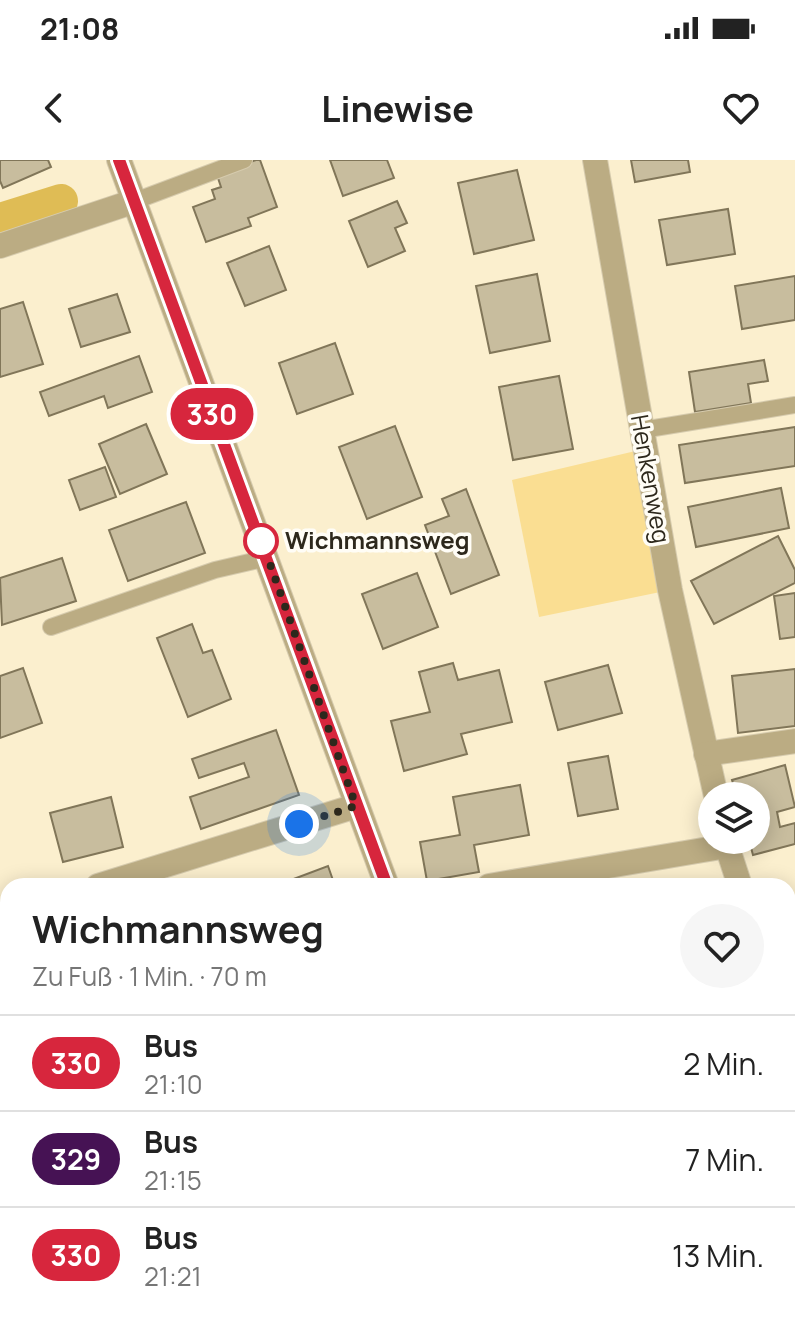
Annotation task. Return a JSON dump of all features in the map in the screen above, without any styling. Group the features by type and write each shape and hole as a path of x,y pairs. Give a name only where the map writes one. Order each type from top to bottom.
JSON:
{"street":[{"path":"119,160 384,878"},
{"name":"Henkenweg","path":"595,160 670,590 713,782"},
{"path":"0,246 135,201"},
{"path":"706,754 795,741"},
{"path":"124,878 356,806"},
{"path":"533,878 698,848"},
{"path":"730,854 738,878"}],"lane":[{"path":"135,201 244,160"},
{"path":"642,430 795,405"},
{"path":"51,627 215,570 267,558"}],"shaded area":[{"path":"644,449 670,590 539,617 512,480"}],"building":[{"path":"0,160 48,160 51,167 3,188"},
{"path":"260,160 277,207 248,218 251,226 206,242 193,207 215,199 212,190 221,187 217,175"},
{"path":"330,160 387,160 394,178 343,196"},
{"path":"631,160 688,160 690,172 635,182"},
{"path":"517,170 534,240 474,254 458,183"},
{"path":"397,201 407,223 395,228 405,251 368,267 349,221"},
{"path":"728,209 735,254 667,265 659,220"},
{"path":"269,246 286,290 245,306 227,263"},
{"path":"537,274 550,341 490,353 476,286"},
{"path":"795,276 795,320 742,329 735,286"},
{"path":"117,294 130,332 81,347 69,309"},
{"path":"23,302 43,364 0,377 0,309"},
{"path":"335,343 353,394 297,414 279,363"},
{"path":"139,356 152,392 108,408 104,396 49,416 40,392"},
{"path":"764,360 768,381 748,384 751,403 695,412 689,372"},
{"path":"559,376 573,449 513,460 499,387"},
{"path":"146,424 167,474 120,494 99,444"},
{"path":"395,426 422,497 367,519 339,447"},
{"path":"795,427 795,466 685,483 679,445"},
{"path":"105,467 116,497 80,510 69,480"},
{"path":"781,488 789,528 696,547 688,507"},
{"path":"466,489 499,575 451,594 425,525 449,516 442,499"},
{"path":"186,502 205,553 128,581 109,530"},
{"path":"778,536 795,570 795,583 714,624 691,581"},
{"path":"62,558 76,601 2,625 0,578"},
{"path":"417,573 438,627 383,649 362,594"},
{"path":"795,593 795,637 780,639 774,596"},
{"path":"192,624 203,653 212,650 231,699 188,717 157,638"},
{"path":"453,663 458,680 499,670 512,722 461,734 467,754 404,771 391,721 430,712 419,672"},
{"path":"608,665 622,713 558,730 545,682"},
{"path":"23,668 42,723 0,738 0,676"},
{"path":"795,669 795,726 738,733 732,676"},
{"path":"276,730 299,795 201,829 190,797 249,777 244,763 199,778 192,759"},
{"path":"608,756 618,809 578,816 568,763"},
{"path":"785,765 795,807 777,812 780,827 795,823 795,844 770,851 770,782 732,780"},
{"path":"520,785 529,835 474,845 479,872 426,878 420,842 460,835 453,797"},
{"path":"111,797 123,847 63,862 50,813"},
{"path":"328,866 332,878 296,878"}],"waterway":[{"path":"0,220 61,201"}],"bus line":[{"name":"330","path":"119,160 384,878"}],"place":[{"name":"Wichmannsweg","path":"261,541"}],"route":[{"path":"261,541 259,533 356,806 299,824"}]}
